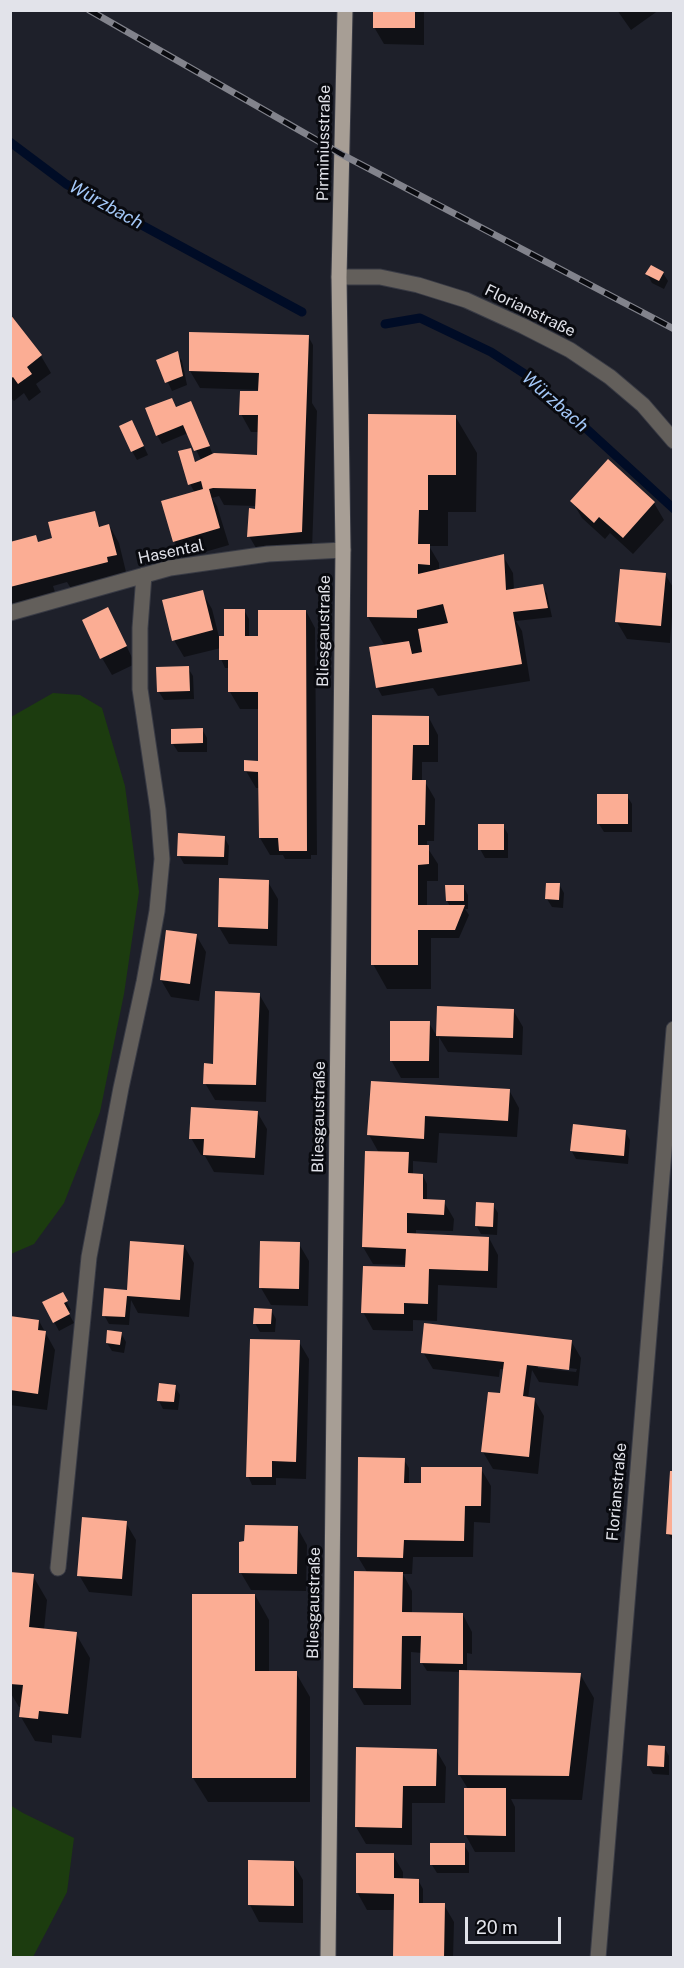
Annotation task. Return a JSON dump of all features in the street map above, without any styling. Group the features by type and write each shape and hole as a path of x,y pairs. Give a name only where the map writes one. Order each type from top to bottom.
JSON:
{"main road":[{"name":"Pirminiusstraße","path":"339,277 345,10"},
{"name":"Bliesgaustraße","path":"328,1958 342,550 339,277"}],"street":[{"name":"Florianstraße","path":"339,277 380,277 418,285 466,300 523,326 570,350 610,377 643,405 674,441"},
{"name":"Hasental","path":"10,613 170,568 268,554 342,550"},
{"path":"58,1568 89,1257 144,982 157,911 162,859 158,810 140,689 140,628 144,575"},
{"name":"Florianstraße","path":"598,1958 674,1029"}],"green space":[{"path":"53,693 80,695 102,708 125,786 139,892 124,994 100,1112 64,1203 34,1244 11,1254 11,717"},
{"path":"10,1805 74,1838 67,1892 33,1957 11,1957"}],"building":[{"path":"373,10 415,10 415,28 373,28"},
{"path":"651,265 664,272 659,281 645,274"},
{"path":"10,314 42,355 27,367 32,374 18,384 13,377 10,379"},
{"path":"189,332 309,335 302,532 247,537 249,508 255,509 256,489 213,488 209,489 220,528 173,542 161,501 203,489 201,481 188,485 178,451 191,448 195,462 214,453 257,455 258,415 239,415 240,391 258,391 259,373 189,371"},
{"path":"178,351 183,376 165,383 156,360"},
{"path":"172,398 176,407 191,401 210,446 194,451 183,425 156,436 145,408"},
{"path":"368,414 456,415 456,475 428,475 428,510 419,510 418,544 430,544 430,565 418,564 418,574 504,554 506,590 543,584 548,608 513,612 522,664 376,688 369,647 409,641 412,654 422,652 418,629 448,623 443,604 417,610 417,618 367,617"},
{"path":"132,420 144,446 131,452 119,426"},
{"path":"608,459 655,502 623,538 599,517 594,523 570,501"},
{"path":"95,511 99,527 109,524 117,555 107,557 108,562 10,587 10,542 36,535 38,542 52,538 48,522"},
{"path":"620,569 666,573 661,626 615,622"},
{"path":"203,590 213,630 172,641 162,600"},
{"path":"108,607 127,646 100,659 82,620"},
{"path":"224,609 245,609 245,636 258,636 258,610 306,610 307,851 279,851 278,838 259,838 258,772 244,771 244,760 258,761 258,692 228,692 228,660 219,660 219,636 224,636"},
{"path":"189,666 190,691 157,692 156,667"},
{"path":"372,715 429,716 429,745 413,745 412,780 426,780 425,825 418,825 418,845 429,845 429,864 418,865 418,905 465,905 455,930 418,930 418,965 371,965"},
{"path":"203,728 203,743 171,744 171,729"},
{"path":"597,794 628,794 628,824 597,824"},
{"path":"478,824 504,824 504,850 478,850"},
{"path":"178,833 225,836 224,857 177,856"},
{"path":"219,878 269,880 268,929 218,927"},
{"path":"546,883 560,883 559,900 545,899"},
{"path":"445,885 464,885 464,901 446,901"},
{"path":"166,930 197,934 190,984 160,980"},
{"path":"215,991 260,993 256,1085 203,1084 204,1063 213,1064"},
{"path":"437,1006 514,1009 513,1038 436,1036"},
{"path":"390,1021 430,1021 429,1061 390,1061"},
{"path":"371,1081 510,1089 508,1121 425,1116 424,1139 367,1135"},
{"path":"191,1107 258,1111 255,1158 203,1155 204,1139 189,1139"},
{"path":"573,1124 626,1130 624,1156 570,1151"},
{"path":"365,1151 409,1152 408,1173 423,1174 423,1199 445,1200 444,1215 407,1213 407,1233 489,1237 488,1271 429,1269 428,1304 404,1303 404,1314 361,1313 363,1266 405,1267 406,1249 362,1247"},
{"path":"476,1202 494,1203 493,1227 475,1226"},
{"path":"130,1241 184,1245 180,1300 127,1296 125,1317 102,1316 104,1288 127,1290"},
{"path":"260,1241 300,1242 299,1289 259,1288"},
{"path":"63,1292 68,1301 64,1303 70,1314 53,1323 42,1302"},
{"path":"254,1308 272,1309 271,1324 253,1324"},
{"path":"10,1316 39,1320 38,1330 46,1331 38,1394 10,1390"},
{"path":"424,1323 572,1340 569,1370 527,1365 523,1396 535,1398 529,1457 481,1452 488,1392 500,1393 504,1362 421,1353"},
{"path":"107,1330 122,1332 120,1345 106,1343"},
{"path":"250,1339 300,1340 296,1462 272,1461 272,1477 246,1477"},
{"path":"159,1383 176,1385 174,1402 157,1401"},
{"path":"358,1457 405,1458 404,1483 421,1483 421,1467 482,1467 481,1506 465,1506 464,1541 404,1540 403,1558 357,1557"},
{"path":"670,1471 674,1471 674,1535 666,1534"},
{"path":"82,1517 127,1521 122,1579 77,1576"},
{"path":"245,1525 298,1526 297,1574 239,1573 239,1542 244,1541"},
{"path":"354,1571 403,1572 402,1612 463,1613 463,1664 420,1663 421,1636 402,1636 401,1689 353,1688"},
{"path":"10,1572 34,1574 29,1627 77,1632 68,1714 39,1711 38,1719 19,1717 23,1685 10,1684"},
{"path":"192,1594 255,1594 255,1671 297,1671 296,1778 192,1778"},
{"path":"459,1670 581,1673 569,1776 458,1775"},
{"path":"648,1745 665,1746 664,1767 647,1766"},
{"path":"356,1747 437,1749 436,1786 403,1786 402,1828 355,1827"},
{"path":"464,1788 506,1788 506,1836 464,1835"},
{"path":"430,1843 465,1843 465,1865 430,1865"},
{"path":"356,1853 394,1853 394,1878 419,1879 419,1903 445,1903 444,1958 393,1958 394,1894 356,1893"},
{"path":"248,1860 294,1861 294,1906 248,1905"}],"waterway":[{"name":"Würzbach","path":"10,142 66,184 302,312"},
{"name":"Würzbach","path":"385,324 420,318 491,352 531,378 674,509"}],"railway":[{"path":"89,10 341,154 674,329"}]}
